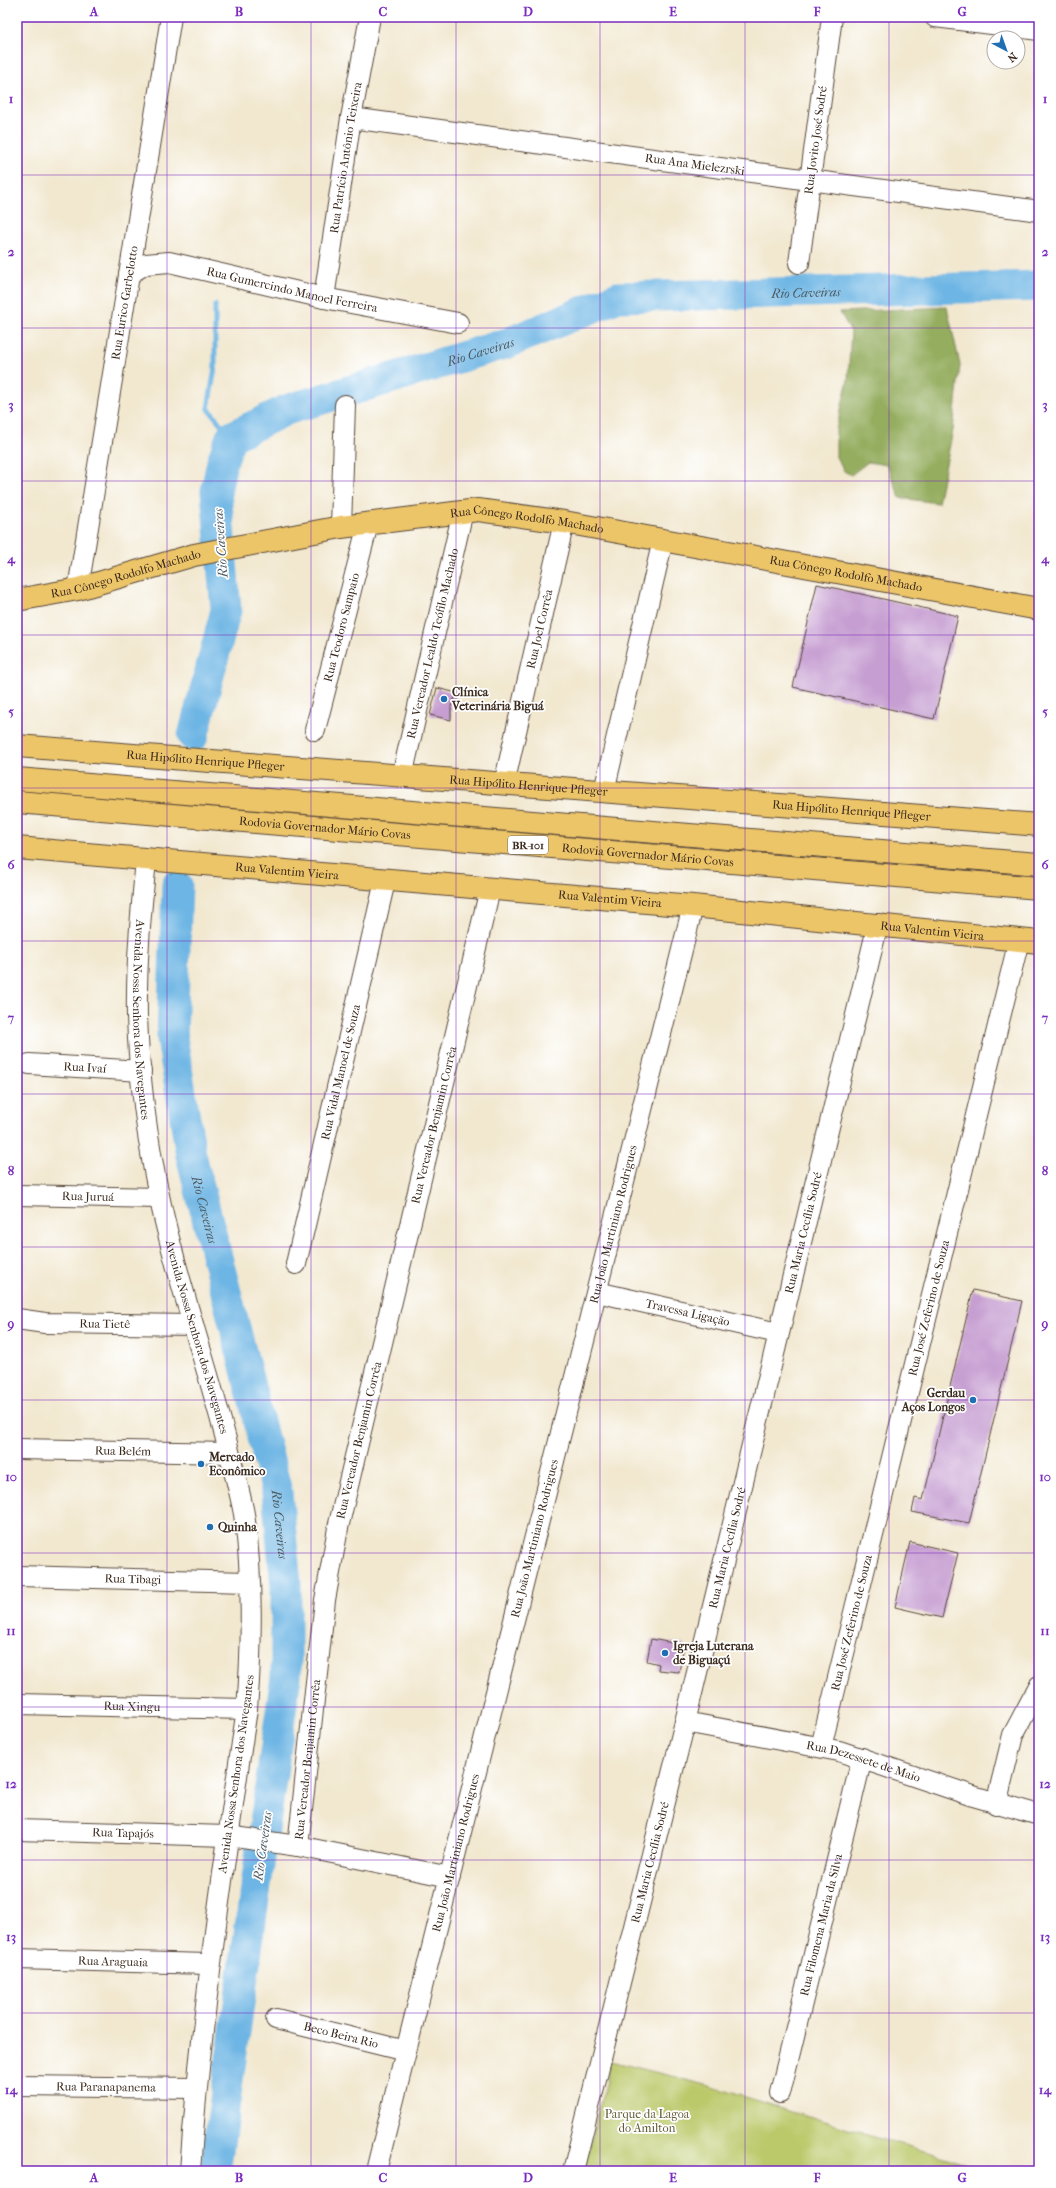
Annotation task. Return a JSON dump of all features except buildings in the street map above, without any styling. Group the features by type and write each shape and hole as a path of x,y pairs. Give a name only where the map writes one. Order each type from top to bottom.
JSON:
{"main road":[{"name":"Rua Cônego Rodolfo Machado","path":"17,600 78,588 194,555 248,544 341,527 464,511 489,510 564,522 1039,609"},
{"name":"Rua Hipólito Henrique Pfleger","path":"17,746 1039,826"},
{"name":"Rodovia Governador Mário Covas","path":"17,780 1039,864"},
{"name":"Rodovia Governador Mário Covas","path":"17,802 1039,888"},
{"name":"Rua Valentim Vieira","path":"17,848 385,881 693,906 878,924 1029,941"}],"street":[{"name":"Rua Eurico Garbelotto","path":"78,588 171,17"},
{"name":"Rua Patrício Antônio Teixeira","path":"324,298 351,118 370,17"},
{"name":"Rua Jovito José Sodré","path":"799,263 832,17"},
{"path":"935,17 1039,30"},
{"name":"Rua Ana Mielezrski","path":"351,118 1039,211"},
{"name":"Rua Gumercindo Manoel Ferreira","path":"129,274 146,264 169,262 324,298 458,323"},
{"path":"341,527 345,405"},
{"name":"Rua Vereador Lealdo Teófilo Machado","path":"402,776 464,511"},
{"name":"Rua Joel Corrêa","path":"504,784 564,522"},
{"name":"Rua Teodoro Sampaio","path":"315,730 368,524"},
{"path":"604,791 663,540"},
{"name":"Avenida Nossa Senhora dos Navegantes","path":"146,860 137,984 141,1072 160,1198 171,1250 229,1453 243,1513 248,1582 250,1672 247,1709 210,1964 196,2088 190,2171"},
{"name":"Rua Vidal Manoel de Souza","path":"296,1264 385,881"},
{"name":"Rua Vereador Benjamin Corrêa","path":"450,1877 294,1845 325,1600 338,1528 490,889"},
{"name":"Rua João Martiniano Rodrigues","path":"376,2171 693,906"},
{"name":"Rua Maria Cecília Sodré","path":"573,2171 685,1722 878,924"},
{"name":"Rua José Zeferino de Souza","path":"821,1747 1029,941"},
{"name":"Rua Ivaí","path":"29,1064 141,1072"},
{"name":"Rua Juruá","path":"17,1195 160,1198"},
{"name":"Travessa Ligação","path":"597,1292 778,1333"},
{"name":"Rua Tietê","path":"17,1319 45,1323 193,1325"},
{"name":"Rua Belém","path":"17,1449 229,1453"},
{"name":"Rua Tibagi","path":"17,1576 248,1582"},
{"path":"996,1804 1013,1735 1039,1686"},
{"name":"Rua Xingu","path":"17,1704 247,1709"},
{"name":"Rua Dezessete de Maio","path":"685,1722 821,1747 862,1758 996,1804 1039,1815"},
{"name":"Rua Filomena Maria da Silva","path":"780,2092 862,1758"},
{"name":"Rua Tapajós","path":"17,1830 228,1836 294,1845"},
{"name":"Rua Araguaia","path":"17,1959 210,1964"},
{"name":"Beco Beira Rio","path":"276,2019 406,2051"},
{"name":"Rua Paranapanema","path":"17,2086 196,2088"}],"green space":[{"path":"947,307 960,365 953,430 938,503 900,498 887,465 868,462 851,475 844,471 836,457 836,430 848,380 851,332 840,312"},
{"name":"Parque da Lagoa do Amilton","path":"611,2061 706,2085 990,2171 583,2171"}],"waterway":[{"name":"Rio Caveiras","path":"193,736 226,610 216,491 222,462 231,437 286,410 508,343 618,297 1039,286"},
{"path":"215,305 215,368 208,408 231,437"},
{"name":"Rio Caveiras","path":"177,885 172,1038 191,1155 277,1492 286,1585 286,1676 215,2171"}],"place":[{"name":"Clínica Veterinária Biguá","path":"444,699"},
{"name":"Gerdau Aços Longos","path":"973,1400"},
{"name":"Mercado Econômico","path":"201,1464"},
{"name":"Quinha","path":"210,1527"},
{"name":"Igreja Luterana de Biguaçú","path":"665,1653"}]}
